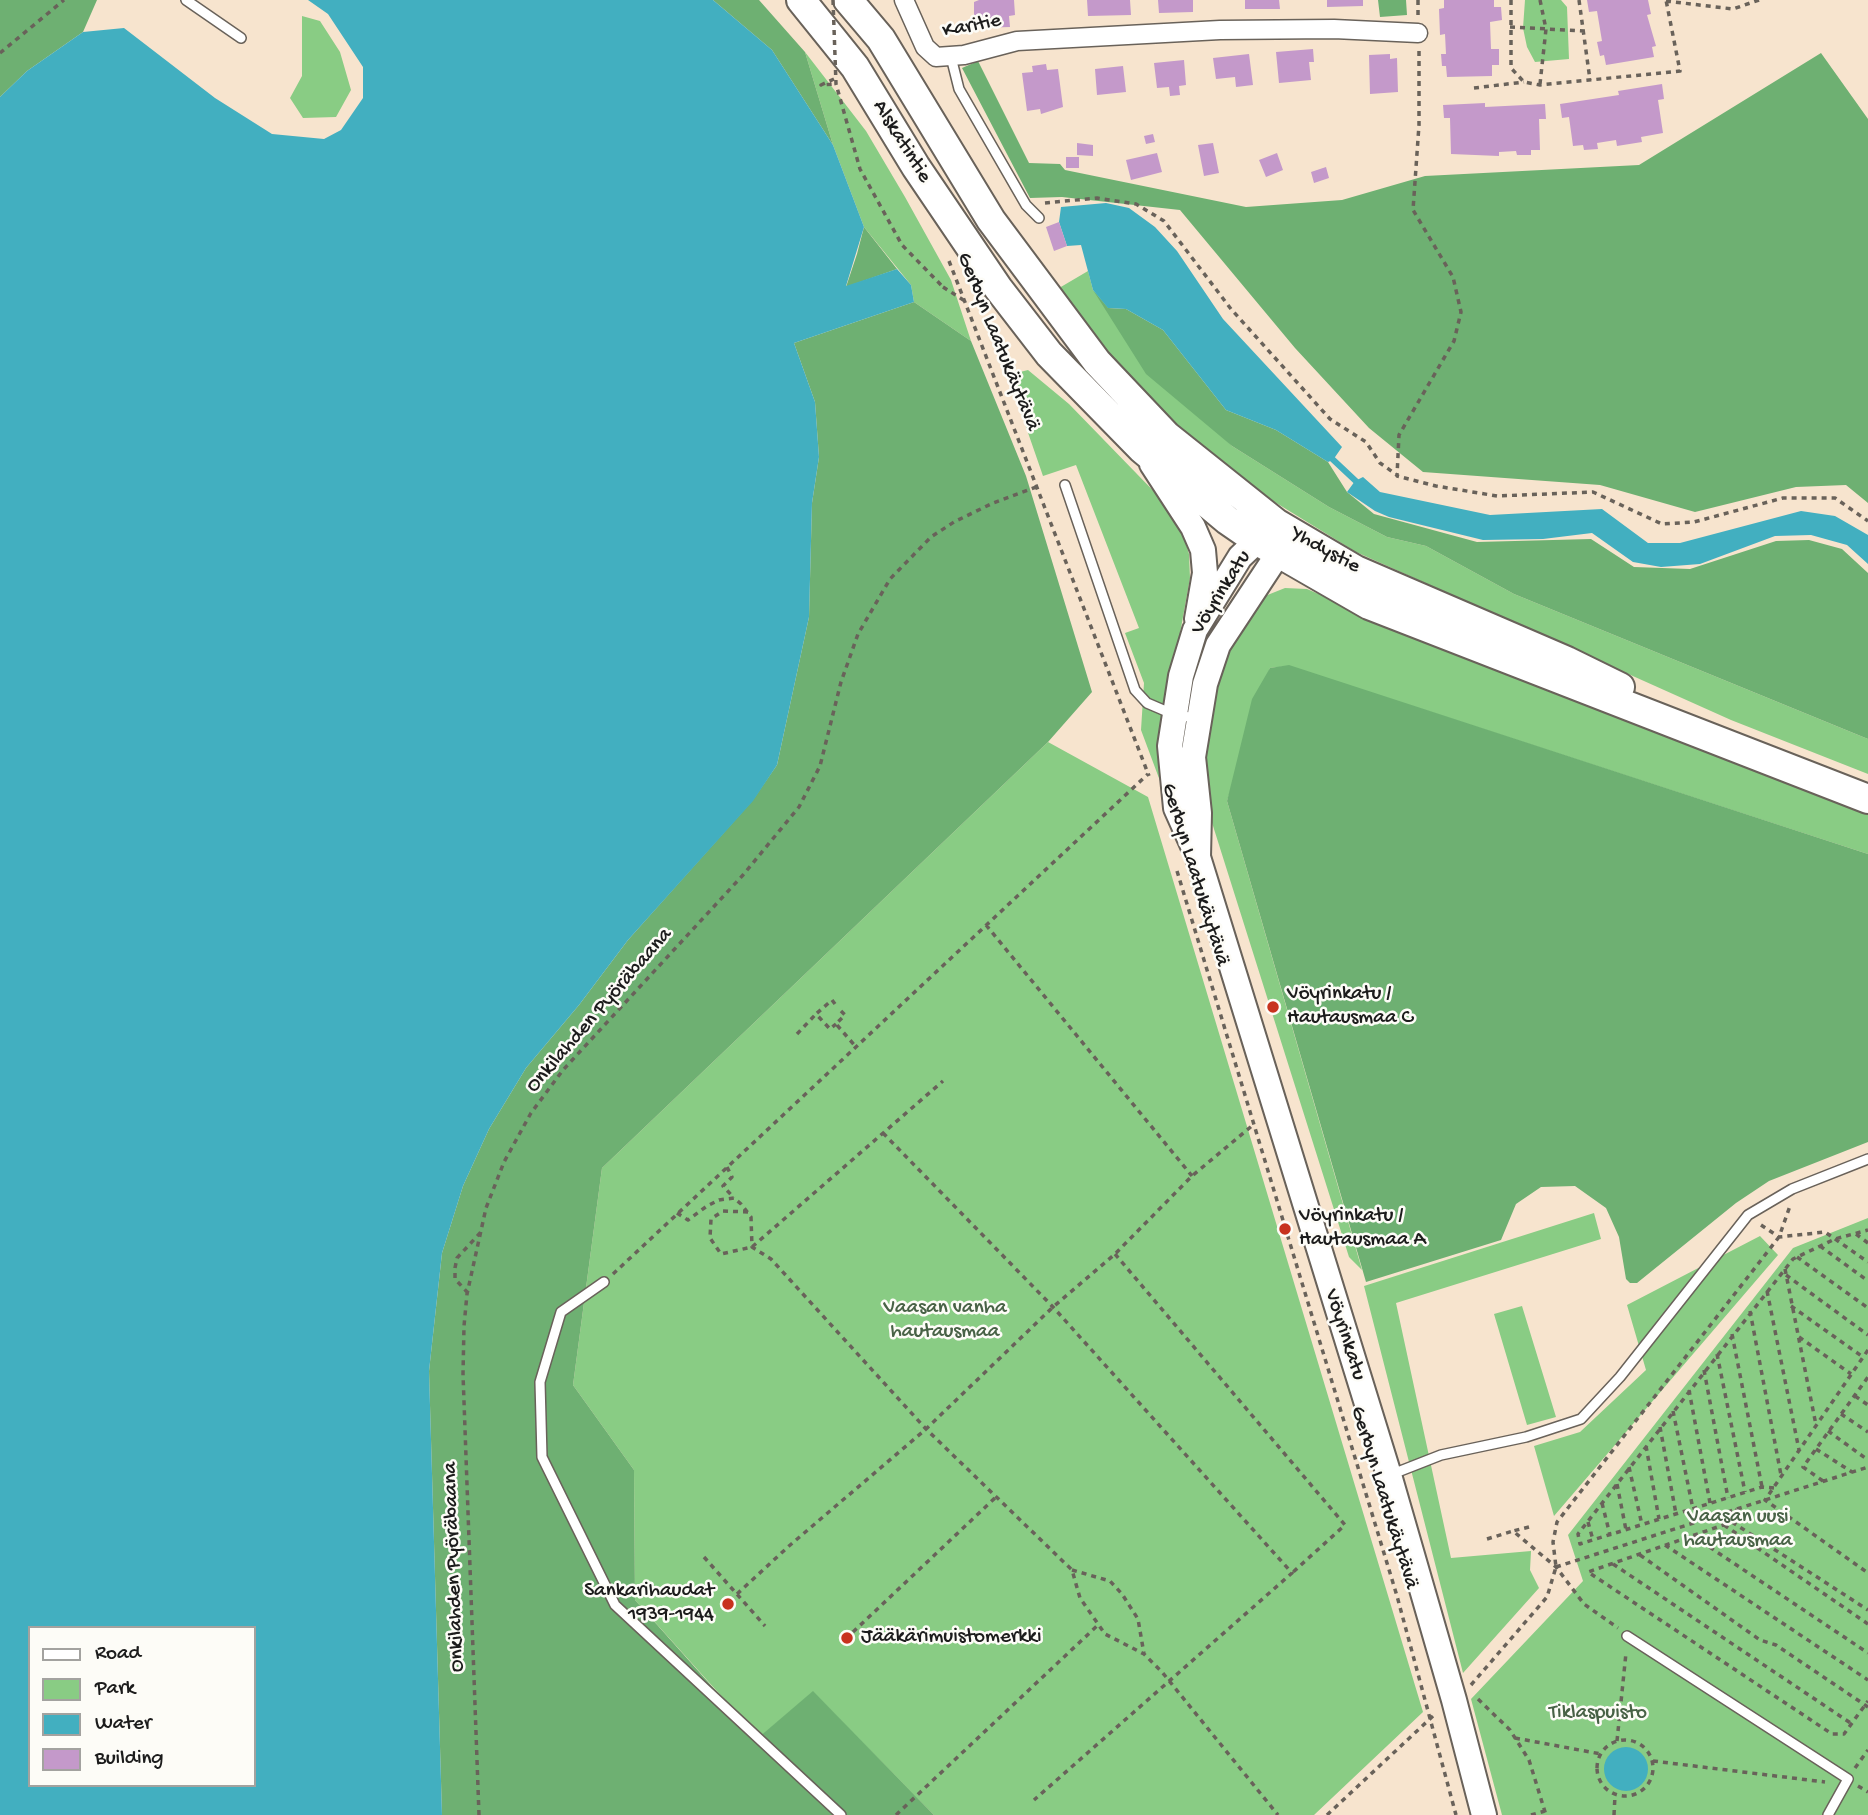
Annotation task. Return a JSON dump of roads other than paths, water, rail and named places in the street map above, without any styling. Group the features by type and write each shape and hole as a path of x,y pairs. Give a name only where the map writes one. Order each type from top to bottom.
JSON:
{"main road":[{"name":"Alskatintie","path":"801,0 855,67 915,167 998,288"},
{"name":"Alskatintie","path":"848,0 881,39 991,219"},
{"name":"Yhdystie","path":"991,219 1097,362 1270,539"},
{"name":"Yhdystie","path":"998,288 1049,354 1142,449 1270,539 1356,570 1567,661 1754,754 1868,799"},
{"path":"1142,449 1193,527 1203,550 1205,573 1195,630"},
{"name":"Vöyrinkatu","path":"1270,539 1240,557 1195,630 1181,676 1199,813 1187,861 1389,1475 1484,1815"},
{"name":"Vöyrinkatu","path":"1186,717 1270,539"}],"street":[{"name":"Karitie","path":"904,0 925,47 936,57 951,57 1017,41 1199,31 1334,29 1418,33"}],"lane":[{"path":"186,0 241,38"},
{"path":"951,57 959,89 1026,205 1039,218"},
{"path":"1065,485 1135,690 1147,703 1186,717"},
{"path":"1389,1475 1441,1455 1526,1437 1581,1419 1620,1377 1748,1215 1792,1189 1868,1159"},
{"path":"604,1282 561,1312 540,1382 541,1457 615,1605 841,1815"},
{"path":"1627,1636 1848,1779 1828,1815"}],"water":[{"path":"308,0 713,0 772,50 833,145 864,227 846,286 897,269 911,285 914,302 794,343 815,402 819,457 812,503 809,617 777,765 753,801 628,940 579,1005 526,1068 489,1129 463,1186 442,1253 429,1371 442,1815 0,1815 0,97 27,71 83,32 124,28 215,98 272,134 324,139 341,130 363,98 363,67 328,14"},
{"path":"1106,203 1129,208 1155,227 1177,251 1223,319 1342,447 1333,460 1328,462 1276,430 1226,410 1163,330 1126,309 1108,308 1093,290 1081,245 1067,246 1059,222 1061,207"},
{"path":"1363,477 1380,492 1490,515 1602,509 1648,543 1680,543 1801,511 1835,516 1868,535 1868,564 1847,545 1811,535 1775,536 1700,564 1661,567 1633,562 1592,533 1543,539 1483,540 1389,517 1375,511 1347,492 1355,481"},
{"path":"1626,1747 1642,1753 1648,1769 1642,1785 1626,1791 1610,1785 1604,1769 1610,1753"}],"waterway":[{"path":"1327,454 1360,485"}],"place":[{"name":"Vöyrinkatu / Hautausmaa C","path":"1273,1007"},
{"name":"Vöyrinkatu / Hautausmaa A","path":"1285,1229"},
{"name":"Sankarihaudat 1939-1944","path":"728,1604"},
{"name":"Jääkärimuistomerkki","path":"847,1638"}],"park label":[{"name":"Vaasan vanha hautausmaa","path":"945,1321"},
{"name":"Vaasan uusi hautausmaa","path":"1738,1530"},
{"name":"Tiklaspuisto","path":"1598,1714"}]}
